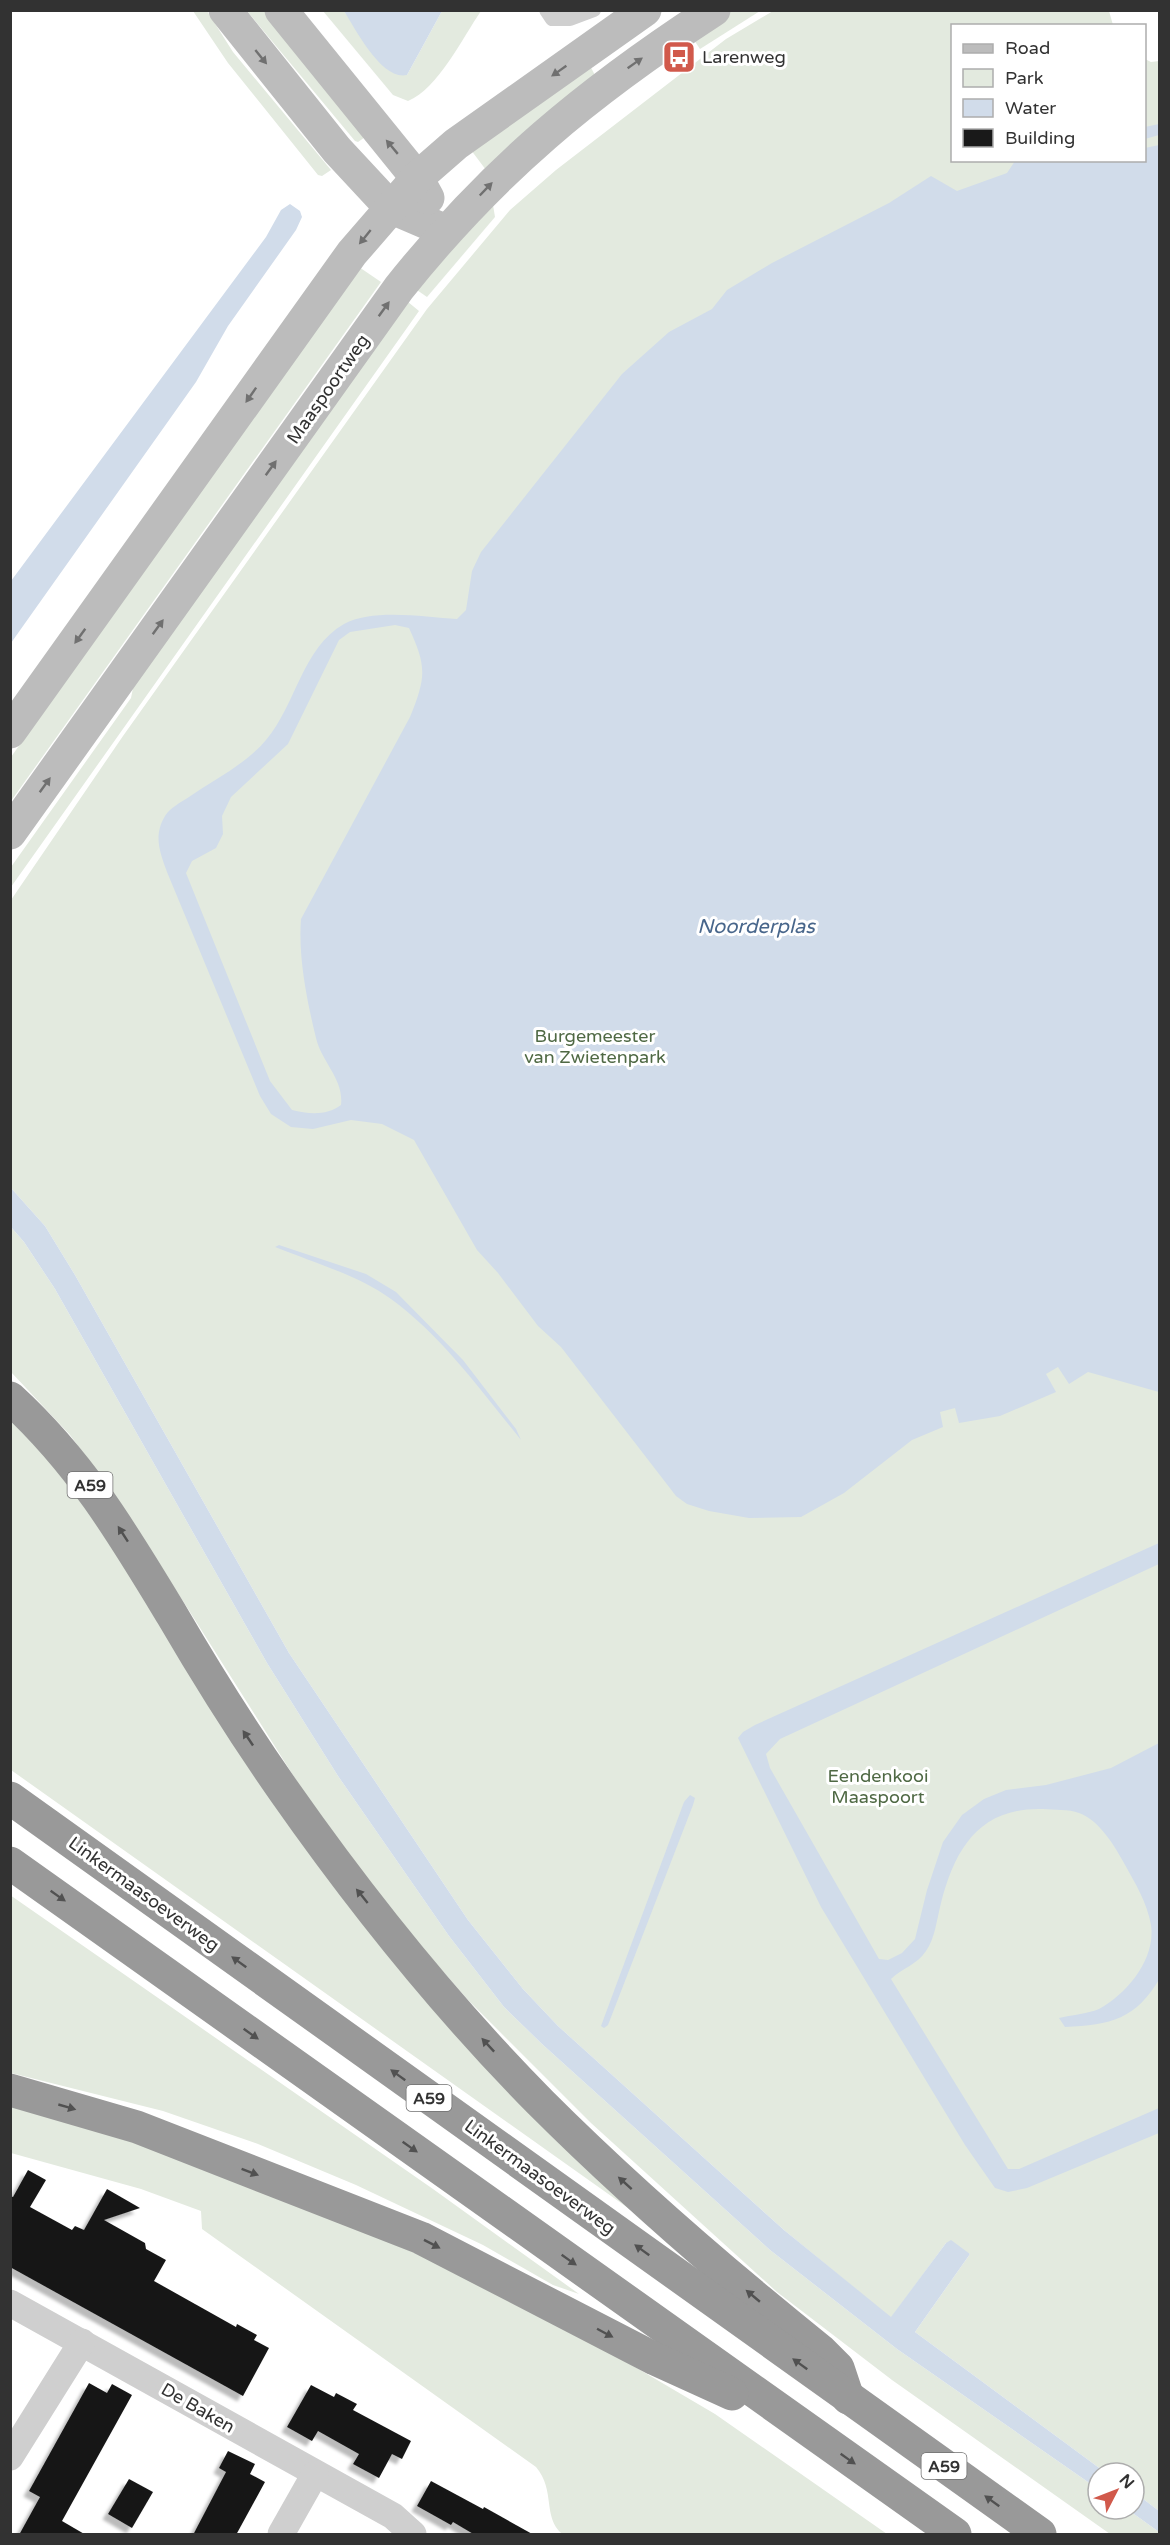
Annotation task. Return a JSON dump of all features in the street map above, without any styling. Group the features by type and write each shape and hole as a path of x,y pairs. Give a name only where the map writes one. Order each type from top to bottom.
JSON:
{"highway":[{"name":"A59","path":"10,1398 43,1430 90,1485 239,1725 320,1842 405,1950 539,2101 620,2180 820,2350 838,2368 848,2398"},
{"name":"Linkermaasoeverweg","path":"10,1798 1040,2535"},
{"name":"A59","path":"10,1863 955,2535"},
{"name":"A59","path":"10,2090 137,2127 421,2238 654,2359 801,2425"}],"main road":[{"path":"225,10 337,150 390,207 446,231"},
{"path":"281,10 417,178 446,231"},
{"path":"10,732 352,254 390,207 417,178 471,133 645,10"},
{"name":"Maaspoortweg","path":"10,833 399,288 446,231 488,185 570,111 636,62 714,10"}],"street":[{"name":"De Baken","path":"10,2303 393,2516 413,2535"},
{"path":"10,2457 82,2342"},
{"path":"281,2535 315,2474"}],"lane":[{"path":"546,10 552,19 570,19 594,10"}],"green space":[{"path":"193,11 207,11 233,52 331,170 322,176 318,175 228,63"},
{"path":"247,11 269,11 368,135 358,142 355,141"},
{"path":"323,11 344,11 353,24 407,75 442,11 481,11 440,74 430,86 408,101 393,95"},
{"path":"729,11 760,11 700,49 694,40"},
{"name":"Burgemeester van Zwietenpark","path":"773,11 1109,11 1113,24 951,24 951,162 1146,162 1146,60 1151,62 1159,61 1159,2511 1146,2501 1146,2461 1090,2461 915,2332 970,2254 946,2243 891,2318 784,2230 558,2026 523,1989 468,1920 289,1653 75,1275 45,1226 11,1188 11,900 123,736 427,309 510,210 556,170 726,39"},
{"path":"588,62 597,79 489,174 471,150"},
{"path":"493,205 495,217 427,297 414,288"},
{"path":"359,267 381,282 11,801 11,757"},
{"path":"402,297 419,311 11,887 11,867 131,698 137,668"},
{"path":"11,1227 24,1242 55,1289 267,1663 338,1776 449,1936 504,2007 770,2250 897,2349 1086,2481 1086,2517 892,2380 777,2292 591,2123 469,2001 388,1909 322,1821 183,1601 99,1474 70,1435 11,1372"},
{"path":"10,1419 71,1482 234,1732 659,2230 11,1770"},
{"path":"10,1895 433,2189 579,2294 553,2285 483,2245 356,2185 258,2144 163,2111 11,2073"},
{"path":"11,2102 163,2146 434,2261 584,2337 715,2414 887,2534 562,2534 552,2519 546,2485 536,2467 202,2229 201,2211 141,2189 11,2153"},
{"path":"1092,2521 1144,2521 1159,2532 1159,2534 1110,2534"}],"water":[{"path":"344,11 442,11 407,75 398,75 379,62"},
{"path":"1159,124 1159,135 1146,139 1146,127"},
{"name":"Noorderplas","path":"1159,145 1159,1392 1088,1372 1069,1384 1058,1367 1046,1374 1056,1392 1000,1416 959,1423 955,1408 940,1412 943,1427 912,1440 844,1493 801,1517 749,1518 709,1511 687,1504 676,1496 561,1347 538,1326 498,1273 477,1250 414,1140 382,1124 351,1120 313,1129 291,1127 271,1114 260,1096 167,872 159,844 159,830 165,816 173,808 240,764 258,749 276,726 318,647 344,624 369,616 384,615 457,619 466,610 472,571 481,552 622,374 669,332 712,309 727,290 772,263 889,203 931,176 957,191 1007,173 1014,162 1146,162 1146,148","holes":["395,625 409,628 419,653 421,682 410,717 301,919 302,964 309,1009 319,1047 339,1087 341,1105 336,1109 317,1113 292,1110 270,1081 186,873 192,861 216,848 223,834 222,816 231,797 288,744 339,640 350,632"]},
{"path":"290,204 300,211 302,217 296,230 228,326 196,382 11,643 11,581 266,237 281,210"},
{"path":"11,1188 45,1226 75,1275 289,1653 468,1920 523,1989 558,2026 784,2230 891,2317 946,2243 951,2240 970,2254 915,2332 1090,2461 1086,2461 1086,2481 897,2349 770,2250 504,2007 449,1936 338,1776 267,1663 55,1289 24,1242 11,1227"},
{"path":"279,1245 366,1274 396,1292 463,1360 516,1429 521,1440 460,1365 410,1314 378,1290 275,1247"},
{"path":"1159,1543 1159,1564 780,1739 766,1754 770,1768 879,1959 888,1960 902,1953 915,1939 927,1890 943,1842 962,1815 984,1799 1006,1790 1046,1785 1111,1768 1159,1743 1160,1978 1142,2003 1121,2017 1096,2024 1065,2027 1059,2018 1099,2009 1120,1994 1144,1963 1151,1938 1151,1925 1144,1901 1111,1841 1086,1816 1066,1810 1021,1810 1002,1815 987,1823 974,1835 954,1865 929,1946 918,1960 891,1979 1008,2169 1019,2169 1159,2108 1159,2133 1027,2188 1008,2192 995,2188 965,2145 821,1907 738,1738 755,1725"},
{"path":"690,1795 695,1798 693,1805 608,2025 604,2028 601,2026 684,1802"},
{"path":"1146,2501 1159,2511 1159,2532 1144,2521 1146,2521"}],"building":[{"path":"28,2170 46,2180 30,2207 72,2230 75,2226 84,2230 107,2189 140,2208 104,2220 145,2243 146,2249 166,2260 154,2281 236,2327 237,2324 257,2335 254,2340 269,2348 243,2396 10,2267 10,2196 13,2197"},
{"path":"89,2383 107,2393 112,2384 132,2395 62,2521 86,2535 19,2535 40,2497 29,2491"},
{"path":"311,2385 334,2397 336,2393 357,2404 353,2410 411,2441 402,2459 392,2454 379,2478 353,2464 359,2454 318,2431 312,2441 287,2427"},
{"path":"228,2451 255,2464 250,2474 265,2482 236,2535 193,2535 226,2472 219,2468"},
{"path":"129,2479 153,2492 132,2528 108,2514"},
{"path":"431,2481 534,2535 475,2535 453,2522 451,2525 417,2506"}],"place":[{"name":"Larenweg","path":"679,57"}],"park label":[{"name":"Eendenkooi Maaspoort","path":"878,1786"}]}
